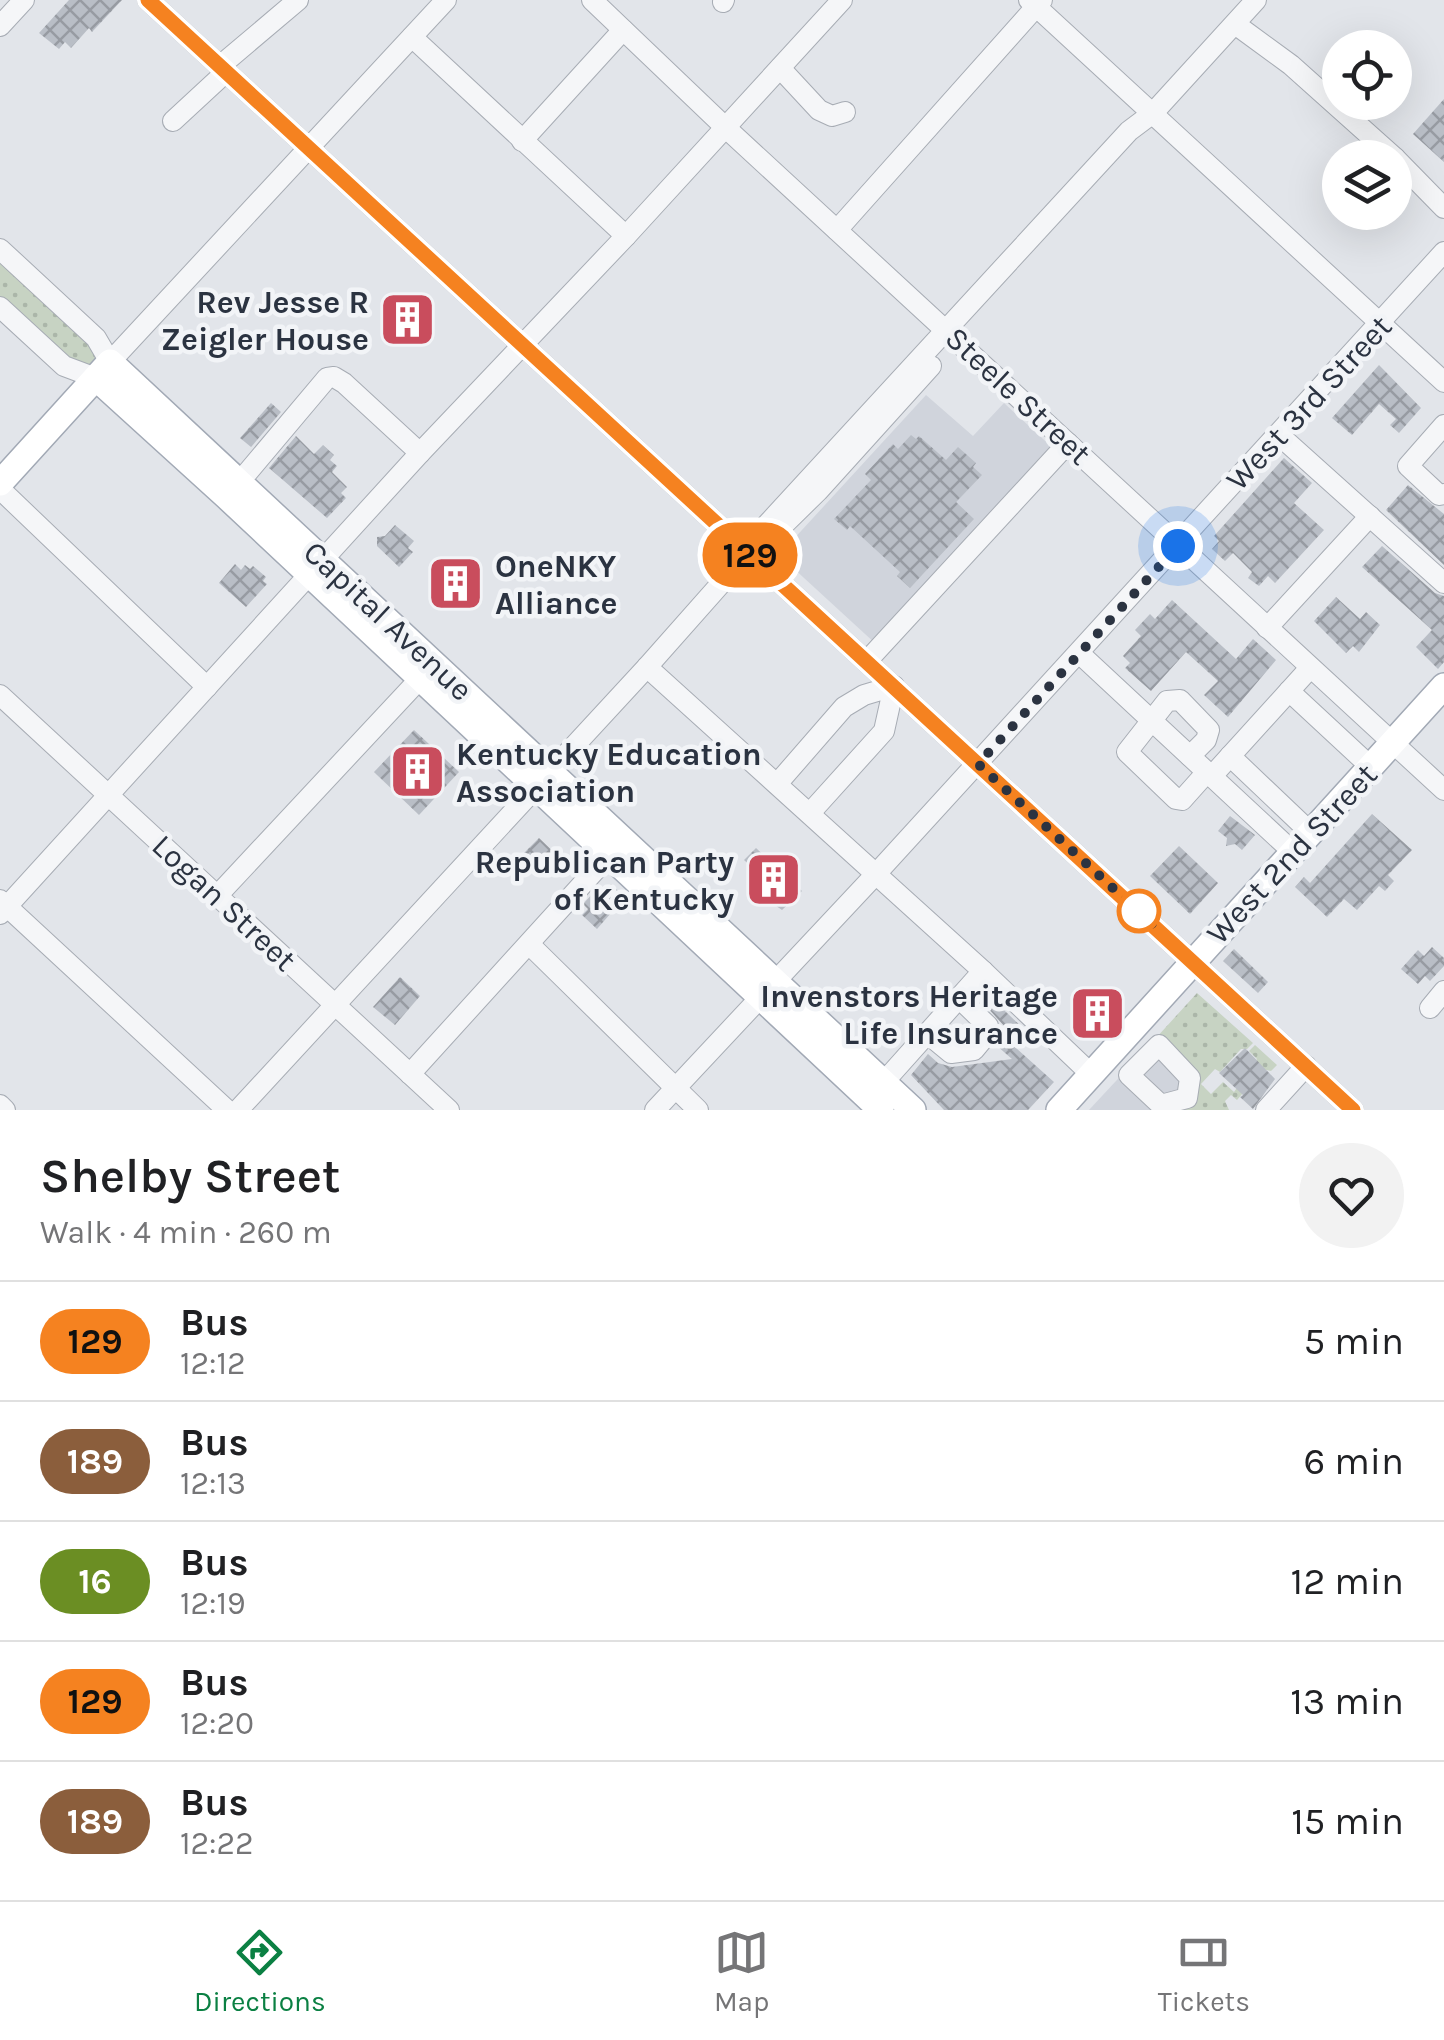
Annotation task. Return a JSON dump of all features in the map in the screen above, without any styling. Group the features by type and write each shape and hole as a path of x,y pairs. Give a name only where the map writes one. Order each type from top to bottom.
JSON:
{"main road":[{"path":"0,486 102,370"},
{"name":"Capital Avenue","path":"102,370 617,847 878,1097 913,1110"},
{"name":"West 2nd Street","path":"1059,1110 1444,686"}],"street":[{"path":"0,26 24,0"},
{"path":"148,0 1353,1110"},
{"path":"174,121 298,0"},
{"path":"102,370 446,0"},
{"name":"Steele Street","path":"592,0 1444,790"},
{"path":"238,1110 648,667 748,554 761,530 951,333 1129,131 1153,113 1256,0"},
{"path":"837,230 1036,2 1444,382"},
{"path":"227,1110 2,907 726,128 830,4"},
{"path":"1234,24 1291,65 1375,140"},
{"path":"522,141 623,30"},
{"path":"412,37 626,236"},
{"path":"780,68 819,110 832,116 845,112"},
{"path":"1412,175 1444,208"},
{"name":"Capital Avenue","path":"0,250 96,338 102,370 64,366 0,307"},
{"name":"West 3rd Street","path":"655,1110 876,875 1440,258"},
{"path":"233,490 327,378 344,383 420,454"},
{"path":"1444,425 1408,466 1439,495 1444,494"},
{"path":"1279,435 1444,583"},
{"path":"867,661 1068,443"},
{"path":"0,486 207,687"},
{"path":"1267,628 1370,516"},
{"path":"1079,653 1210,774 1302,842"},
{"path":"648,667 1091,1074"},
{"path":"1190,756 1210,730 1180,700 1167,701 1128,748 1128,754 1176,799 1182,800 1230,756 1310,668"},
{"path":"217,896 428,671"},
{"path":"777,784 844,707 864,695 894,686"},
{"path":"810,814 884,731 894,686"},
{"path":"1290,691 1372,768"},
{"name":"Logan Street","path":"0,695 449,1110"},
{"path":"1230,756 1302,842"},
{"path":"410,1074 617,847"},
{"path":"529,944 698,1110"},
{"path":"878,1097 983,971"},
{"path":"1430,1008 1444,991"},
{"path":"928,1034 951,1053 974,1050 988,1034 988,1026 959,998"},
{"path":"1266,1110 1306,1066"}],"shaded area":[{"path":"926,395 973,436 1004,403 1056,451 877,645 779,555"},
{"path":"1156,1038 1222,1110 1089,1110"}],"green space":[{"path":"0,257 97,353 93,364 81,369 0,301"},
{"path":"1197,993 1253,1043 1241,1049 1220,1072 1215,1069 1201,1084 1211,1094 1223,1082 1234,1092 1257,1059 1249,1051 1255,1045 1277,1065 1271,1071 1257,1068 1237,1100 1231,1095 1225,1101 1229,1110 1167,1110 1192,1095 1156,1038"}],"building":[{"path":"69,0 122,0 92,32 89,28 71,48 65,42 59,49 39,33"},
{"path":"1444,99 1444,162 1413,134"},
{"name":"Rev Jesse R Zeigler House","path":"409,301 426,318 426,326 416,336 413,333 407,338 390,322"},
{"path":"1379,365 1421,408 1399,433 1390,425 1396,419 1379,404 1352,435 1332,418"},
{"path":"271,403 281,412 251,447 240,438"},
{"path":"911,435 916,439 919,436 946,460 958,447 976,463 973,467 982,475 956,502 974,519 910,588 897,576 900,572 850,526 847,530 834,519 871,480 865,474 893,444 898,449"},
{"path":"296,436 314,454 323,445 334,455 330,460 337,466 332,472 347,487 341,493 346,498 327,518 269,468"},
{"path":"1284,458 1312,483 1294,503 1324,530 1275,583 1268,576 1259,586 1248,578 1252,572 1233,553 1225,561 1212,549 1219,541 1214,536"},
{"path":"1408,485 1444,514 1444,565 1386,510"},
{"path":"395,525 414,541 408,548 413,552 399,567 377,546 377,537 385,536"},
{"path":"1382,546 1435,593 1444,596 1444,662 1438,669 1416,647 1432,630 1362,567"},
{"name":"OneNKY Alliance","path":"449,563 466,580 472,575 482,585 462,605 453,597 448,602 429,584"},
{"path":"235,564 241,570 245,565 250,569 253,566 266,577 263,581 267,584 246,607 219,583"},
{"path":"1336,597 1360,619 1366,612 1380,625 1359,652 1353,646 1346,653 1314,621"},
{"path":"1172,600 1236,659 1253,639 1276,660 1228,717 1204,695 1218,681 1186,652 1151,691 1125,668 1130,663 1123,656 1141,636 1135,630 1150,614 1155,619"},
{"name":"Kentucky Education Association","path":"414,730 459,772 419,815 374,772"},
{"path":"1372,814 1412,850 1388,875 1394,881 1385,891 1379,886 1357,910 1344,899 1327,917 1295,887 1304,877 1310,883"},
{"path":"1230,816 1255,835 1242,850 1235,844 1226,846 1227,838 1218,831"},
{"path":"539,838 565,863 552,875 540,863 535,868 522,855"},
{"path":"1179,846 1218,883 1190,914 1150,876"},
{"name":"Republican Party of Kentucky","path":"756,848 802,891 782,910 763,897 765,894 753,878 758,873 744,860"},
{"path":"611,884 625,897 597,929 582,915 588,909 583,904 595,891 600,896"},
{"path":"1432,947 1444,958 1444,966 1430,981 1425,976 1418,984 1401,969 1418,950 1424,956"},
{"path":"1234,949 1268,982 1258,993 1223,961"},
{"path":"400,977 420,996 395,1025 373,1007"},
{"path":"984,991 1028,1033 1015,1047 1054,1082 1028,1110 944,1110 911,1075 928,1054 938,1063 952,1067 1012,1059 996,1045 1005,1027 978,997"},
{"name":"Invenstors Heritage Life Insurance","path":"1099,991 1119,1010 1096,1036 1075,1017"},
{"path":"1245,1048 1275,1079 1253,1109 1219,1073"}],"bus line":[{"name":"129","path":"148,0 1353,1110"}],"place":[{"name":"Rev Jesse R Zeigler House","path":"408,320"},
{"name":"OneNKY Alliance","path":"456,584"},
{"name":"Kentucky Education Association","path":"417,772"},
{"name":"Republican Party of Kentucky","path":"773,880"},
{"name":"Invenstors Heritage Life Insurance","path":"1097,1014"}],"route":[{"path":"1139,911 1152,924 978,764 1178,546"}]}
